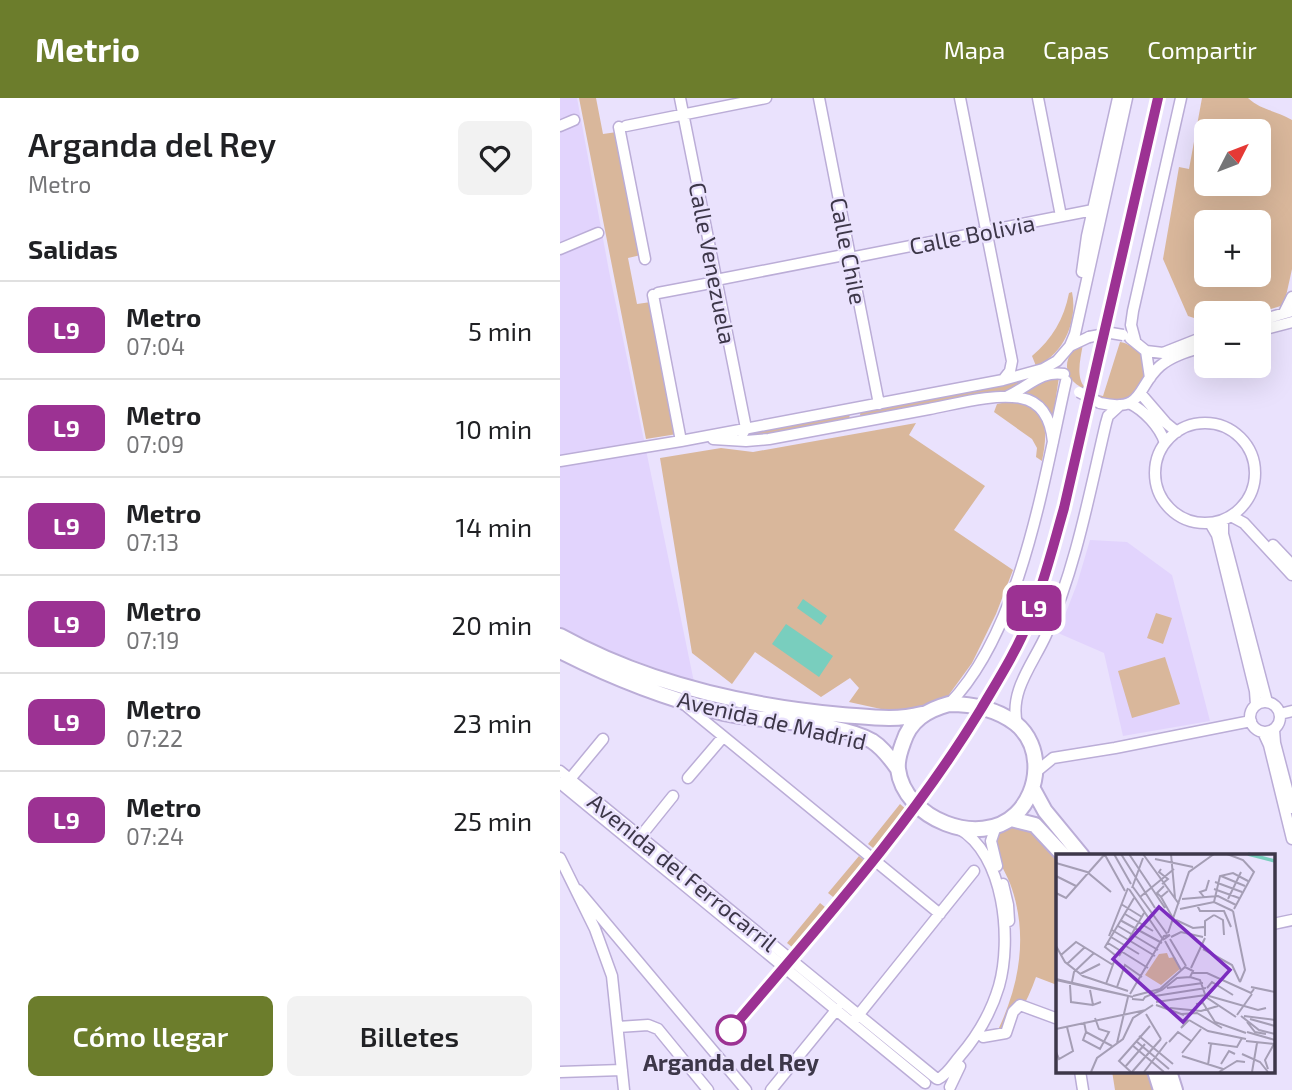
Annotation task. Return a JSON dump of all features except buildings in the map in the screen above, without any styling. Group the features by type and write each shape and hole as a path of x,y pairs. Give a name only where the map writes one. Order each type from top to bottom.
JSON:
{"highway":[{"name":"Avenida de Madrid","path":"560,636 654,678 744,702 801,711 905,719 923,713"},
{"name":"Avenida de Madrid","path":"560,651 611,676 721,713 826,728 862,737 874,742 898,769"},
{"path":"949,704 978,706 1017,725 1031,747 1036,772 1027,804 1011,819 996,826 975,830 954,827 936,819 918,806 902,783 898,769 906,733 923,713 949,704"},
{"path":"1033,789 1045,811 1080,854"},
{"path":"1011,819 1035,825 1063,854"},
{"path":"1155,1072 1161,1090"},
{"path":"1169,1072 1175,1090"}],"street":[{"name":"Calle Venezuela","path":"680,98 746,428"},
{"path":"645,258 622,126 766,98"},
{"name":"Calle Chile","path":"819,98 879,404"},
{"path":"960,98 1012,361 1017,369 1026,374"},
{"path":"1038,98 1061,216"},
{"path":"1081,306 1079,293 1093,210 1118,98"},
{"path":"949,704 981,662 1024,559 1053,442 1065,377 1066,350 1081,306 1127,98"},
{"path":"1135,340 1131,325 1133,311 1181,98"},
{"path":"560,126 574,120"},
{"name":"Calle Bolivia","path":"681,441 655,294 1093,210"},
{"path":"560,249 598,233"},
{"path":"1271,317 1288,312 1292,298"},
{"path":"1271,329 1289,326"},
{"path":"560,461 1003,380 1051,365 1066,350 1089,337 1111,333 1135,340 1146,351 1149,382"},
{"path":"1146,351 1163,353 1194,341"},
{"path":"1017,725 1014,703 1046,634 1074,562 1108,415 1141,394 1155,372 1168,361 1194,351"},
{"path":"1003,380 1010,371 1012,361"},
{"path":"1004,398 1044,374 1054,372 1065,377 1079,392 1100,403 1137,407 1159,430 1165,443"},
{"path":"1141,394 1177,432"},
{"path":"681,441 769,439 968,402 1020,398 1041,408 1050,423 1053,442"},
{"path":"858,408 854,415 859,422"},
{"path":"1195,424 1215,425 1231,431 1242,440 1251,455 1255,477 1250,494 1242,506 1227,518 1210,523 1191,521 1168,507 1160,496 1155,469 1165,443 1177,432 1195,424"},
{"path":"737,441 746,428"},
{"path":"1242,506 1249,518 1292,565"},
{"path":"1227,518 1244,523 1292,575"},
{"path":"1227,518 1223,534 1262,704"},
{"path":"1210,523 1217,535 1255,691 1262,704"},
{"path":"680,700 941,913"},
{"path":"1262,704 1273,704 1280,714 1278,726 1269,731 1258,730 1251,721 1253,709 1262,704"},
{"path":"1280,714 1292,711"},
{"path":"1036,772 1052,758 1251,721"},
{"path":"1269,731 1275,743 1292,808"},
{"path":"1269,731 1269,745 1292,839"},
{"path":"688,778 723,737"},
{"path":"565,781 603,739"},
{"path":"1031,747 1052,758"},
{"name":"Avenida del Ferrocarril","path":"560,771 565,781 836,1009 856,1018 923,1086"},
{"name":"Avenida del Ferrocarril","path":"565,781 640,836 856,1018 951,1089"},
{"path":"640,836 673,796"},
{"path":"951,1089 958,1068 984,1037 999,1004 1010,955 1009,905 993,857 991,841 996,826"},
{"path":"923,1086 944,1076 987,1019 999,985 1004,954 1002,906 989,863 973,839 954,827"},
{"path":"560,859 578,890 611,976 624,1090"},
{"path":"856,1018 974,871"},
{"path":"578,890 746,1090"},
{"path":"1275,924 1292,920"},
{"path":"595,929 604,928 614,933"},
{"path":"984,1037 1006,1033 1013,1012 1020,1005 1056,1018"},
{"path":"771,1090 836,1009"},
{"path":"618,1027 648,1025 658,1029 708,1090"},
{"path":"560,1072 622,1070"},
{"path":"1080,1072 1083,1090"}],"shaded area":[{"path":"560,98 577,98 609,271 694,682 579,640 560,630"},
{"path":"579,98 596,98 603,134 617,132 641,255 628,258 637,304 651,302 677,434 646,439"},
{"path":"1202,98 1248,98 1259,106 1292,120 1292,269 1284,305 1271,309 1271,301 1194,301 1194,318 1188,316 1163,259 1179,167 1189,169 1194,142 1194,196 1271,196 1271,119 1198,119"},
{"path":"1072,292 1073,314 1067,335 1054,354 1036,366 1032,356 1046,343 1056,328 1069,293"},
{"path":"1120,342 1138,351 1145,362 1146,375 1139,391 1125,399 1109,399 1078,386 1071,379 1067,369 1068,358 1074,349 1083,344 1079,369 1082,383 1086,389 1103,396"},
{"path":"1031,376 1033,379 1005,394 863,417 860,415 861,410"},
{"path":"1059,377 1053,417 1020,395 1042,380"},
{"path":"1012,401 1033,409 1043,422 1045,439 1042,461 1036,457 1037,448 1032,439 994,412 997,404"},
{"path":"849,412 850,421 769,436 741,435"},
{"path":"916,423 909,435 985,486 954,530 1013,570 996,614 972,663 948,696 909,712 890,711 849,702 859,688 850,678 821,697 755,652 732,684 692,653 660,458 721,448 753,452"},
{"path":"1090,540 1127,542 1172,575 1210,721 1123,736 1104,653 1058,633"},
{"path":"803,599 827,616 821,625 797,608"},
{"path":"1156,613 1172,618 1163,644 1147,638"},
{"path":"786,624 833,656 819,677 772,644"},
{"path":"1165,657 1180,704 1132,718 1118,671"},
{"path":"900,804 914,816 882,855 868,844"},
{"path":"1017,825 1030,829 1056,854 1056,985 1036,977 1017,1016 998,1030 1016,979 1020,943 1017,907 995,844 997,835 1008,827"},
{"path":"859,856 872,867 842,904 828,893"},
{"path":"820,903 835,915 802,955 787,943"},
{"path":"1112,1072 1148,1072 1154,1090 1115,1090"}],"railway":[{"path":"986,699 1025,632 1052,557 1158,98"}],"metro line":[{"name":"L9","path":"729,1032 911,814 996,687 1029,621 1048,567 1064,508 1158,98"}],"place":[{"name":"Arganda del Rey","path":"731,1030"}]}
